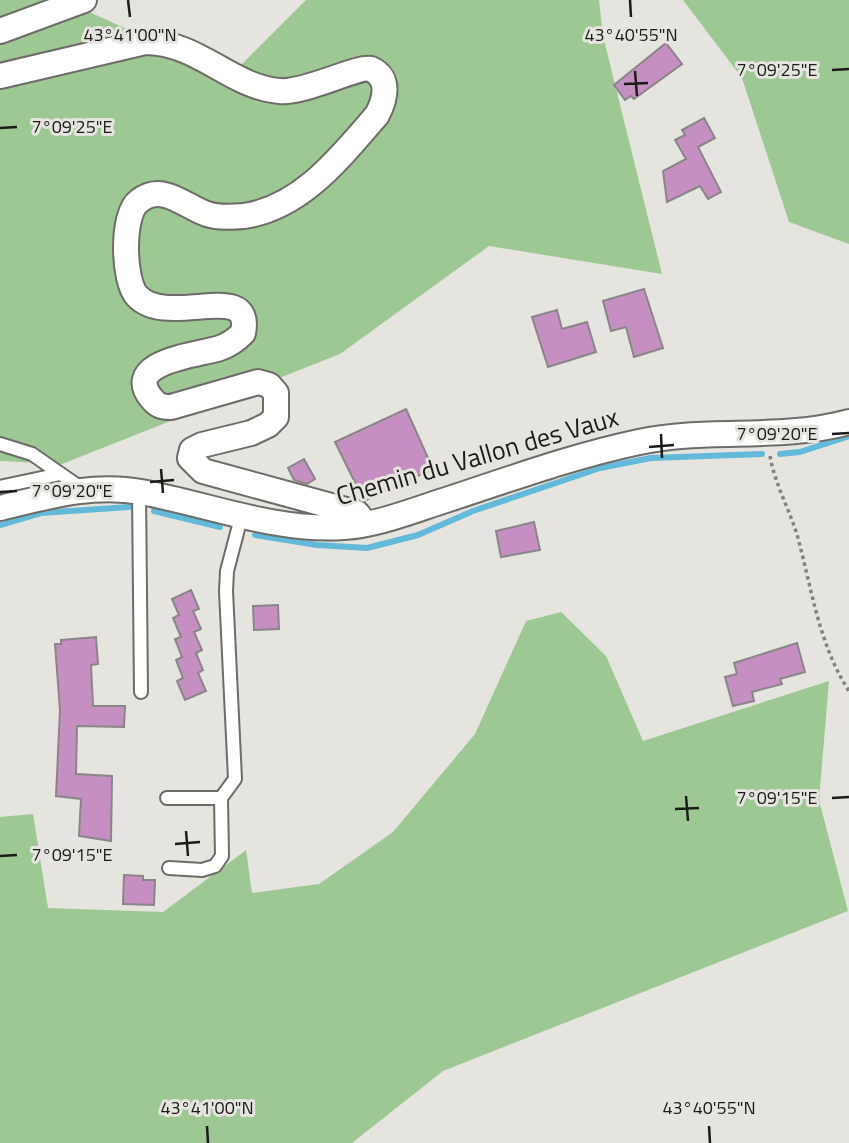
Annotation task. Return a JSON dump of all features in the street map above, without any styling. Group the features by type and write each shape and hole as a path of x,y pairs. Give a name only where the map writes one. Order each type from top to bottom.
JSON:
{"street":[{"path":"0,31 84,0"},
{"path":"0,76 145,42 168,42 257,87 280,92 324,84 358,69 368,68 380,75 384,85 384,102 377,115 310,187 271,207 246,216 209,215 165,194 152,195 138,201 131,212 126,254 133,291 145,305 171,310 226,304 239,309 245,321 243,333 221,348 156,364 148,372 146,381 153,401 160,407 171,407 258,382 269,385 276,393 276,417 268,425 192,450 190,458 195,465 203,471 356,513 365,524"},
{"name":"Chemin du Vallon des Vaux","path":"0,508 84,490 139,492 302,526 344,527 365,524 605,449 684,436 771,433 849,422"}],"lane":[{"path":"0,444 32,454 84,490"},
{"path":"0,487 60,474"},
{"path":"139,492 141,692"},
{"path":"169,868 202,870 215,866 222,856 222,798 235,779 227,571 242,514"},
{"path":"167,799 222,798"}],"path":[{"path":"771,433 771,459 797,536 810,599 838,675 849,691"}],"green space":[{"path":"0,0 63,0 230,76 306,0 599,0 603,36 662,274 489,246 340,354 62,464 0,461"},
{"path":"683,0 849,0 849,244 789,222 742,78"},
{"path":"561,612 606,656 643,741 829,681 819,800 848,911 443,1071 352,1143 0,1143 0,817 33,814 48,908 163,912 246,850 252,893 319,884 393,832 475,734 526,621"}],"building":[{"path":"666,43 682,64 634,99 631,96 625,100 614,85"},
{"path":"704,118 715,138 698,147 721,192 708,199 700,186 667,202 663,171 686,159 675,140 685,135 682,130"},
{"path":"644,289 663,348 634,357 626,327 611,331 603,301"},
{"path":"557,310 562,329 587,322 596,352 548,367 532,317"},
{"path":"406,409 433,469 364,501 335,442"},
{"path":"304,459 315,479 307,484 294,480 288,468"},
{"path":"534,522 540,550 501,557 496,531"},
{"path":"191,590 199,609 193,611 201,629 194,632 202,650 196,653 203,670 198,673 206,691 185,700 177,681 183,678 176,660 182,657 175,639 181,637 173,618 179,615 172,599"},
{"path":"278,605 279,629 254,630 253,606"},
{"path":"96,637 98,664 91,665 93,706 125,706 124,727 77,726 76,774 112,776 111,841 79,836 81,799 56,796 60,710 55,644 61,644 61,640"},
{"path":"797,643 805,672 780,679 782,684 752,692 754,701 733,706 725,677 737,674 734,663"},
{"path":"124,875 155,880 154,905 123,904"}],"waterway":[{"path":"780,454 800,452 849,436"},
{"path":"255,535 317,545 367,548 418,535 473,511 600,468 651,458 762,454"},
{"path":"0,525 41,513 129,507"},
{"path":"154,511 220,527"}]}
